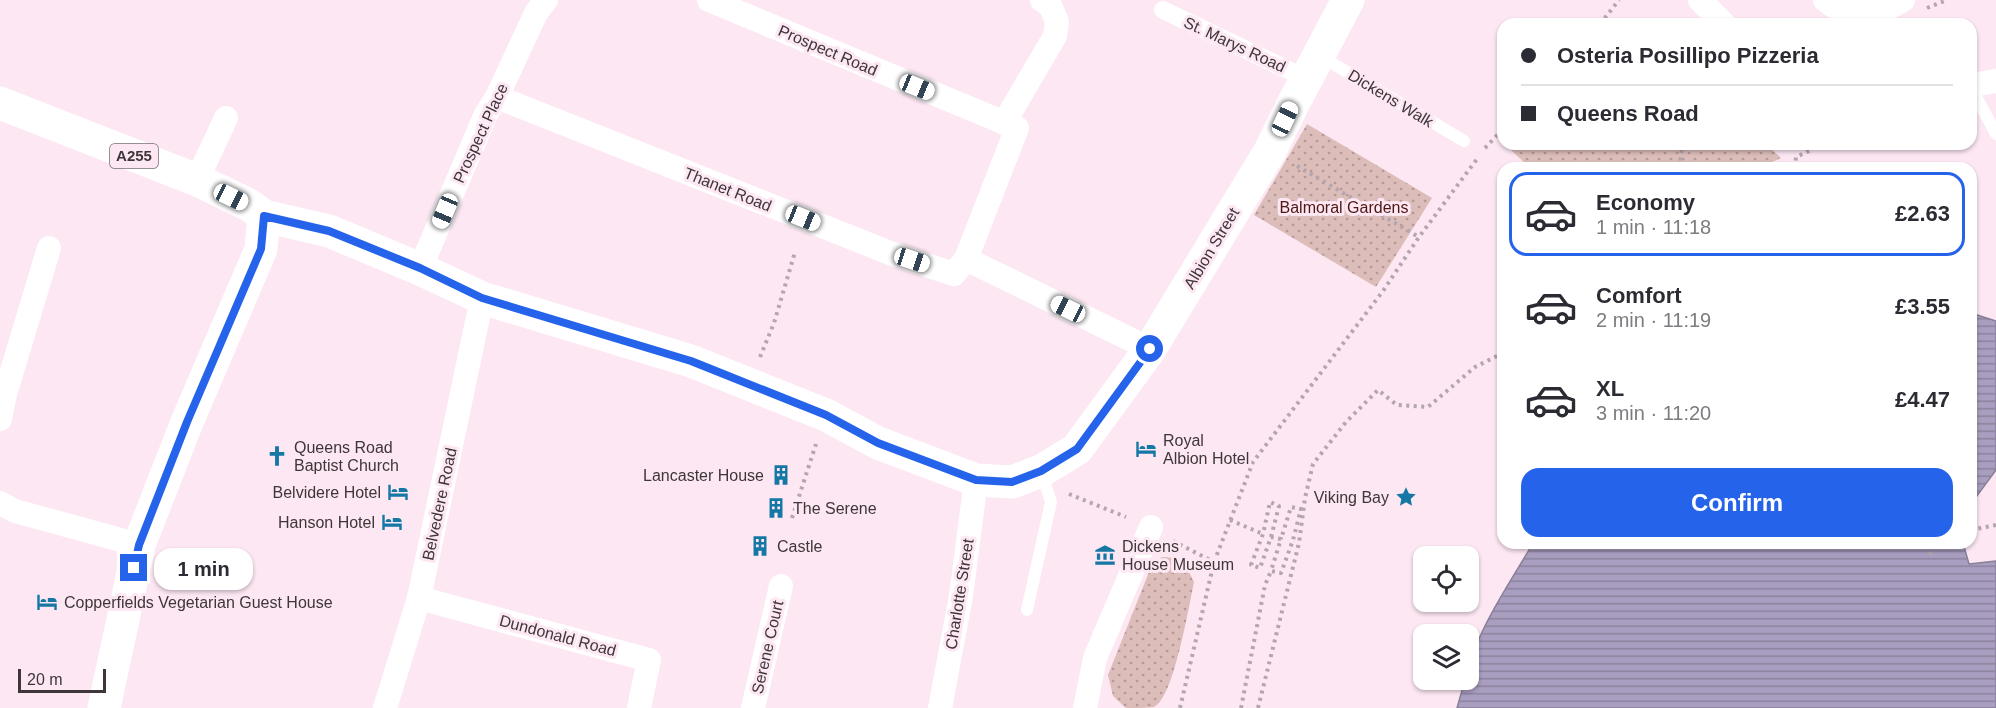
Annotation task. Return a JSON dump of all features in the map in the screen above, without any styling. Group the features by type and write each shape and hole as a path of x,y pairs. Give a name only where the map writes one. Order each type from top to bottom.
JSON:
{"main road":[{"name":"Albion Street","path":"264,216 329,231 420,268 482,298 691,361 826,415 878,443 976,480 1012,482 1041,471 1077,449 1150,349 1270,151 1348,0"},
{"name":"A255","path":"0,103 197,180 249,205 264,216"},
{"path":"104,708 139,545 187,422 261,249 264,216"}],"street":[{"name":"Prospect Place","path":"420,268 486,114 497,97 536,13 546,0"},
{"name":"Prospect Road","path":"709,0 1004,123"},
{"path":"1042,0 1050,5 1057,22 1055,36 1004,123 1017,128 966,259 1150,349"},
{"path":"1700,0 1718,18"},
{"path":"1825,0 1833,6 1885,10 1903,0"},
{"name":"St. Marys Road","path":"1163,10 1313,67"},
{"path":"1977,85 1996,81"},
{"name":"Thanet Road","path":"497,97 891,253 954,274 966,259"},
{"path":"197,180 226,118"},
{"path":"0,418 5,393 49,248"},
{"name":"Belvedere Road","path":"385,708 419,598 482,298"},
{"name":"Charlotte Street","path":"940,708 961,596 976,480"},
{"path":"0,503 15,511 139,545"},
{"path":"1085,708 1095,658 1150,527"},
{"name":"Serene Court","path":"753,708 781,586"},
{"name":"Dundonald Road","path":"419,598 649,660 639,708"}],"lane":[{"name":"Dickens Walk","path":"1313,67 1464,141"},
{"path":"1977,98 1996,134"},
{"path":"1027,610 1051,502 1041,471"}],"path":[{"path":"1605,18 1619,0"},
{"path":"1180,708 1214,562 1253,462 1383,291 1419,237 1485,147 1497,135"},
{"path":"1796,162 1796,157 1811,150"},
{"path":"1270,151 1419,237"},
{"path":"750,384 774,323 795,252"},
{"path":"1258,707 1299,543 1305,498 1313,464 1346,422 1378,390 1397,405 1428,407 1475,367 1497,356"},
{"path":"792,518 826,415"},
{"path":"1270,502 1279,506 1271,537 1260,568 1251,565 1263,534 1270,502"},
{"path":"1241,708 1264,585 1271,571 1291,507 1301,509 1281,573 1271,571"},
{"path":"1230,520 1263,534"},
{"path":"1977,529 1996,525"},
{"path":"1271,537 1281,539"},
{"path":"1293,540 1299,543"},
{"path":"1930,555 1932,549"}],"green space":[{"name":"Balmoral Gardens","path":"1307,124 1432,198 1376,287 1254,215"},
{"path":"1511,150 1772,150 1781,158 1772,162 1524,162"},
{"path":"1162,557 1179,560 1194,582 1180,650 1168,687 1161,700 1154,707 1126,708 1113,696 1108,675 1149,572"}],"shaded area":[{"path":"1977,315 1996,321 1996,470 1977,496"},
{"path":"1529,549 1965,549 1969,564 1996,561 1996,708 1457,708 1462,690 1479,690 1479,639"}],"place":[{"name":"Royal Albion Hotel","path":"1146,449"},
{"name":"Queens Road Baptist Church","path":"277,456"},
{"name":"Lancaster House","path":"781,475"},
{"name":"Belvidere Hotel","path":"398,492"},
{"name":"Viking Bay","path":"1406,497"},
{"name":"The Serene","path":"776,508"},
{"name":"Hanson Hotel","path":"392,522"},
{"name":"Castle","path":"760,546"},
{"name":"Dickens House Museum","path":"1105,555"},
{"name":"Copperfields Vegetarian Guest House","path":"47,602"}],"route":[{"path":"134,568 139,545 187,422 261,249 264,216 329,231 420,268 482,298 691,361 826,415 878,443 976,480 1012,482 1041,471 1077,449 1150,349"}]}
